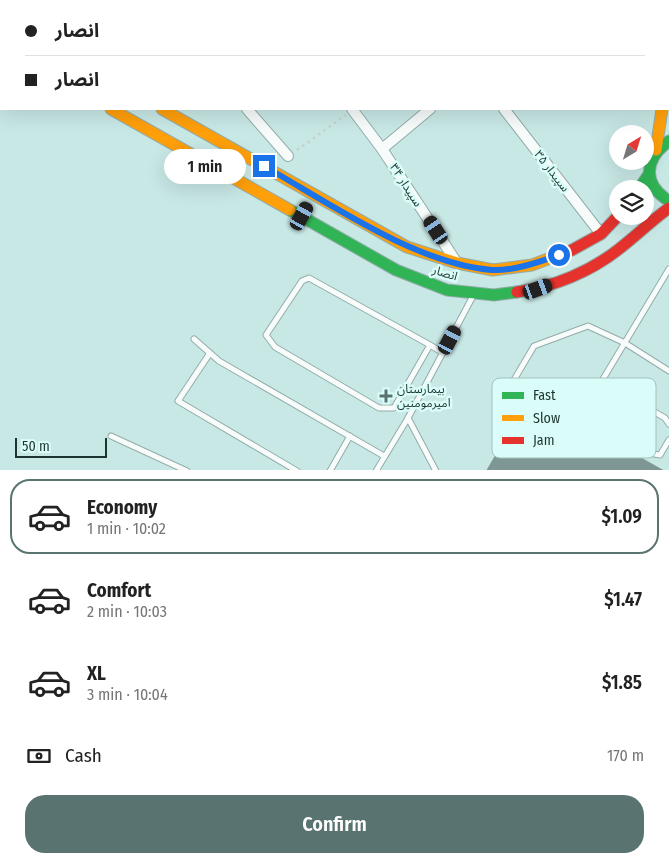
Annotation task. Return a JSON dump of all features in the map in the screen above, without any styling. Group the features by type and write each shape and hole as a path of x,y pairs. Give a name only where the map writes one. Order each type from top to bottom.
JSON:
{"main road":[{"name":"انصار","path":"113,110 308,206 407,247 457,263 493,270 532,264 572,250 601,234 610,225"},
{"name":"انصار","path":"164,110 308,206 396,270 447,290 494,295 538,289 583,272 618,250 646,224 669,208"},
{"path":"661,110 656,150 649,165 649,174 654,190 669,202"},
{"path":"656,150 669,141"},
{"path":"645,180 649,174"}],"street":[{"path":"248,110 288,156"},
{"name":"سپیدار ۳۴","path":"352,110 382,148 457,263"},
{"path":"382,148 429,110"},
{"name":"سپیدار ۳۵","path":"505,110 601,234"}],"lane":[{"path":"604,378 669,269"},
{"path":"430,345 394,408 379,408 275,347 266,335 302,281 309,278 430,345 444,353"},
{"path":"376,470 408,418 444,353 474,293"},
{"path":"515,378 534,346 588,326 625,343 669,371"},
{"path":"194,339 219,361 384,456"},
{"path":"210,353 178,401 297,470"},
{"path":"656,413 665,418 669,424"},
{"path":"408,418 436,470"},
{"path":"110,436 187,470"},
{"path":"330,470 350,436"},
{"path":"656,454 660,455 669,440"}],"path":[{"path":"288,156 352,110"}],"building":[{"path":"494,458 642,458 663,470 487,470"}],"traffic: fast":[{"path":"669,141 655,156 651,163 650,171 654,187 669,201"},
{"path":"645,180 649,174"},
{"path":"290,210 396,270 447,290 494,295 517,292"}],"traffic: slow":[{"path":"113,110 290,210"},
{"path":"164,110 407,247 457,263 493,270 532,265 553,257"},
{"path":"656,150 662,110"}],"traffic: jam":[{"path":"517,292 557,282 596,265 619,249 669,208"},
{"path":"553,257 572,250 601,234 610,225"}],"place":[{"name":"بیمارستان امیرمومنین","path":"386,396"}],"route":[{"path":"264,166 407,247 457,263 493,270 532,264 559,255"}]}
